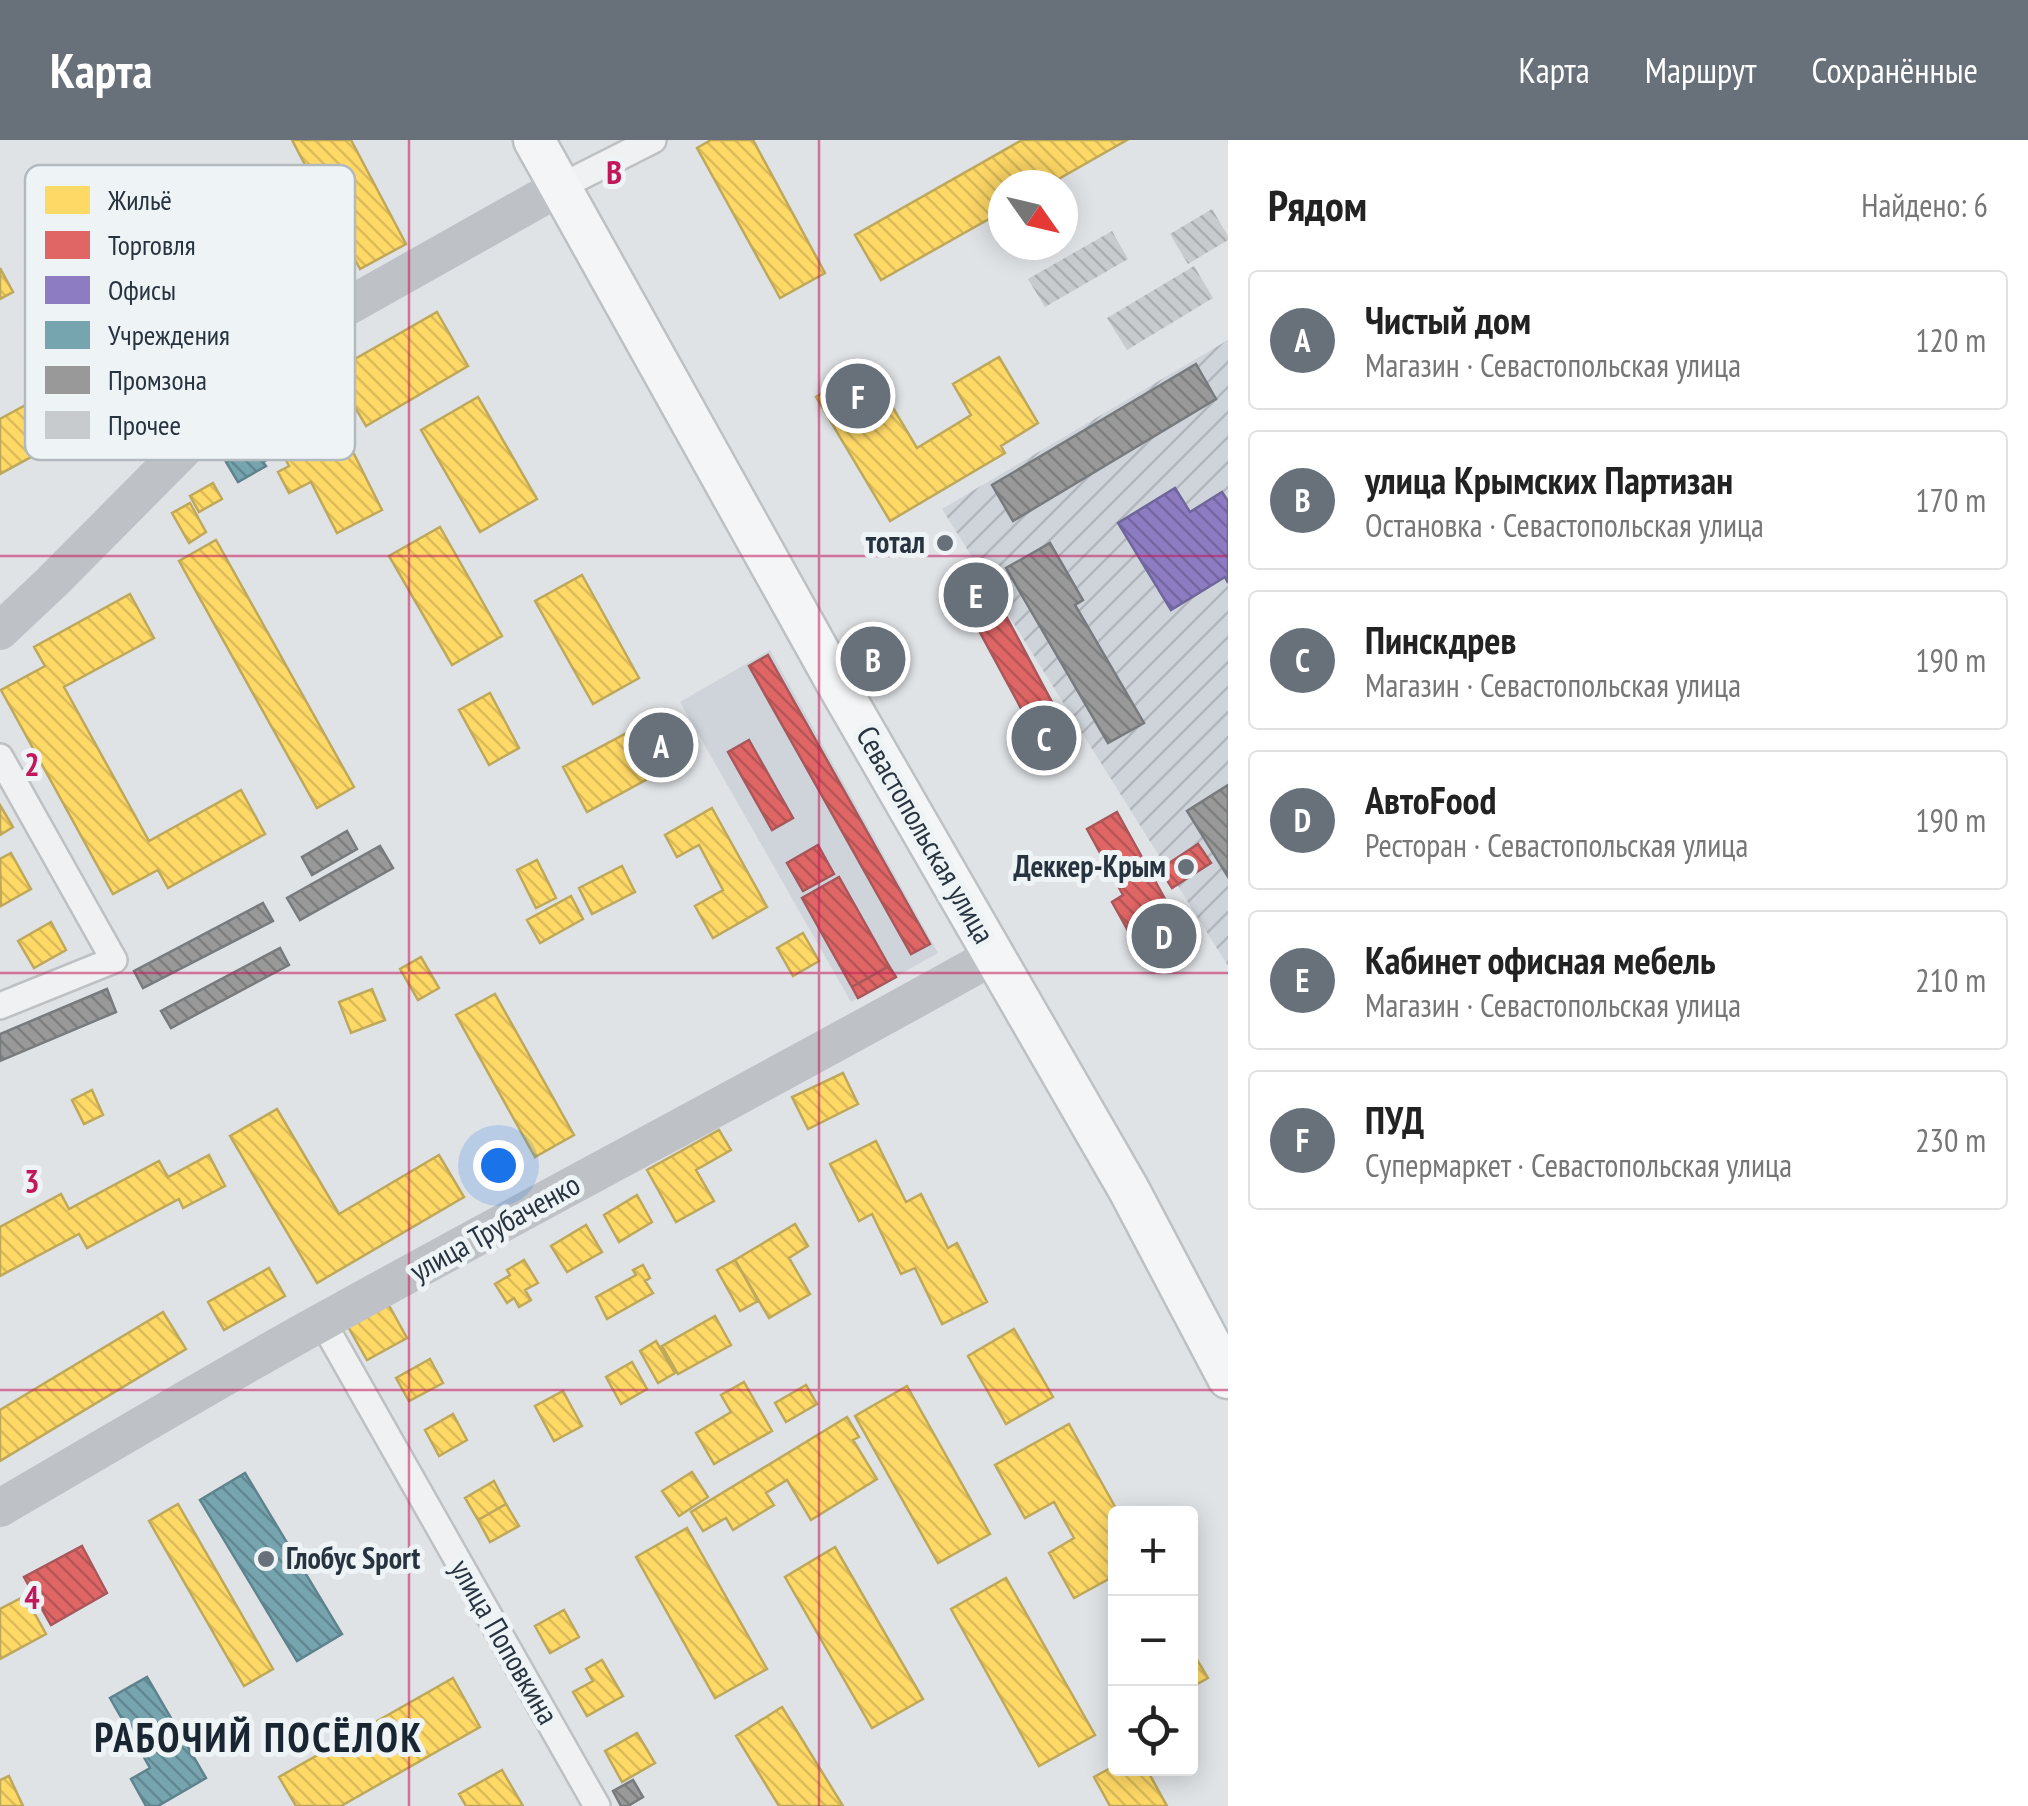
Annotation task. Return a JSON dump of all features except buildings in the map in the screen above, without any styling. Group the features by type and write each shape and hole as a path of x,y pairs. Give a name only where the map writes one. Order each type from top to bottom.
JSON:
{"main road":[{"name":"Севастопольская улица","path":"534,140 835,680 1129,1190 1228,1378"}],"street":[{"path":"355,303 653,140"},
{"path":"0,631 173,460"},
{"path":"0,757 114,960 0,1006"},
{"name":"улица Трубаченко","path":"0,1508 322,1321 994,955"},
{"name":"улица Поповкина","path":"322,1321 598,1806"}],"shaded area":[{"path":"1228,340 1228,966 942,509"},
{"path":"770,650 938,953 851,1002 680,702"}],"place":[{"name":"ПУД","path":"858,396"},
{"name":"тотал","path":"945,543"},
{"name":"Кабинет офисная мебель","path":"976,595"},
{"name":"улица Крымских Партизан","path":"873,659"},
{"name":"Пинскдрев","path":"1044,738"},
{"name":"Чистый дом","path":"661,745"},
{"name":"Деккер-Крым","path":"1186,867"},
{"name":"АвтоFood","path":"1164,936"},
{"name":"Глобус Sport","path":"266,1559"}],"district":[{"name":"РАБОЧИЙ ПОСЁЛОК","path":"259,1738"}]}
